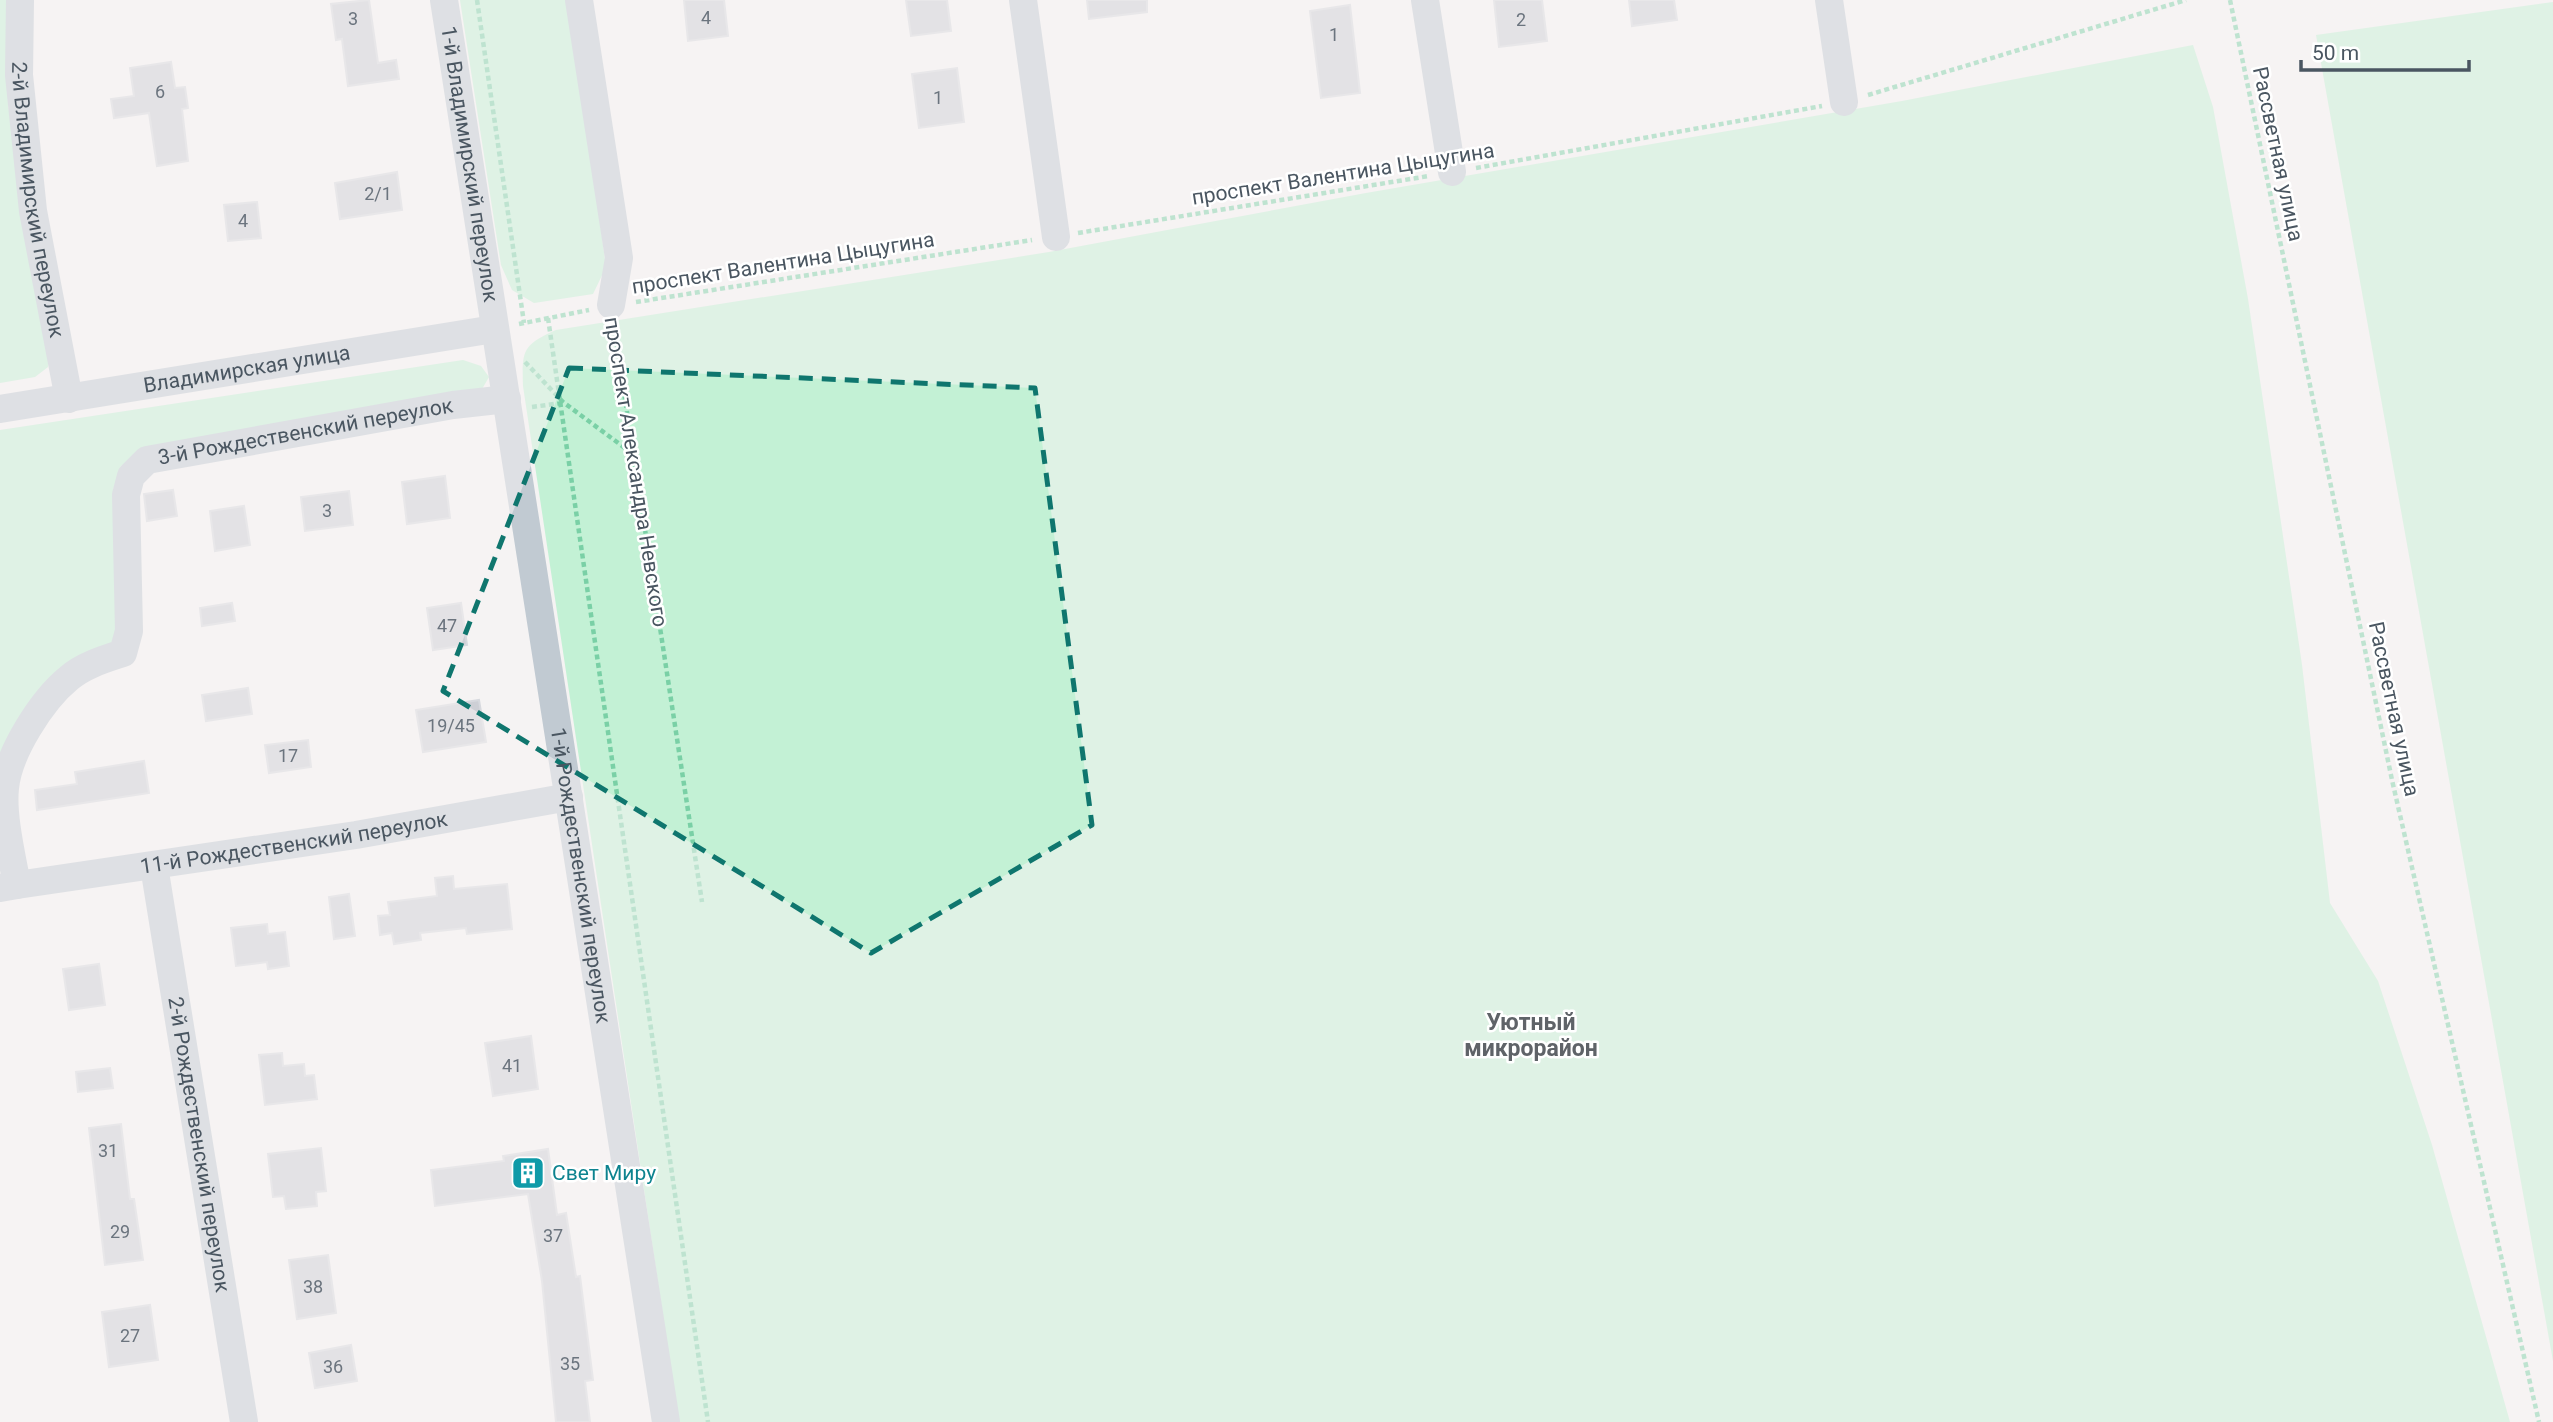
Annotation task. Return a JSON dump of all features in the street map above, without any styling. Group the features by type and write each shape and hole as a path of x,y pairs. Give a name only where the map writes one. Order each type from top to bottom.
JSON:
{"street":[{"name":"2-й Владимирский переулок","path":"20,0 19,75 33,211 69,399"},
{"name":"1-й Владимирский переулок","path":"444,0 494,329"},
{"name":"проспект Александра Невского","path":"579,0 619,258 611,306"},
{"path":"1023,0 1056,237"},
{"path":"1425,0 1452,172"},
{"path":"1829,0 1844,102"},
{"name":"Владимирская улица","path":"0,409 494,329"},
{"name":"1-й Рождественский переулок","path":"494,329 666,1422"},
{"name":"3-й Рождественский переулок","path":"8,886 5,788 16,748 43,708 69,678 98,661 123,653 129,631 126,495 131,476 147,460 439,408 507,399"},
{"name":"11-й Рождественский переулок","path":"8,886 154,866 569,797"},
{"name":"2-й Рождественский переулок","path":"154,866 244,1422"}],"path":[{"path":"477,0 524,323"},
{"name":"проспект Валентина Цыцугина","path":"494,329 611,306 1452,172 1844,102 2186,0"},
{"name":"Рассветная улица","path":"2230,0 2392,780 2539,1422"},
{"name":"проспект Александра Невского","path":"611,306 702,902"},
{"path":"548,318 563,402 641,975 708,1422"},
{"path":"520,357 563,402 634,454"}],"highlighted area":[{"path":"569,368 1035,388 1092,825 871,953 443,691"}],"green space":[{"path":"0,0 7,0 8,105 49,347 48,367 35,377 0,383"},
{"path":"460,0 570,0 606,267 593,294 534,303 512,290 501,265"},
{"path":"2553,2 2553,1361 2316,35"},
{"path":"2193,45 2213,107 2248,299 2302,665 2330,903 2378,981 2432,1145 2510,1422 679,1422 523,386 524,357 530,345 556,330 1049,252 1366,193 1902,101"},
{"path":"463,360 481,366 489,377 482,389 147,449 121,466 113,490 116,644 94,653 0,788 0,430"}],"building":[{"path":"369,0 378,63 396,60 399,79 348,86 342,39 336,40 331,4"},
{"path":"684,0 724,0 728,36 688,41"},
{"path":"906,0 947,0 951,31 911,36"},
{"path":"1087,0 1147,0 1147,12 1089,19"},
{"path":"1494,0 1542,0 1547,41 1499,47"},
{"path":"1629,0 1674,0 1677,20 1632,26"},
{"path":"1350,5 1360,93 1321,98 1310,11"},
{"path":"171,62 175,88 185,87 188,108 182,109 188,161 157,166 149,113 114,118 111,99 134,96 130,68"},
{"path":"957,68 964,122 919,128 912,74"},
{"path":"397,172 402,210 340,219 335,183"},
{"path":"257,202 261,238 228,241 224,205"},
{"path":"445,476 450,518 407,524 402,482"},
{"path":"173,490 177,516 147,521 144,494"},
{"path":"349,491 353,525 305,531 301,497"},
{"path":"244,506 250,545 215,551 210,511"},
{"path":"232,603 235,621 202,626 200,608"},
{"path":"461,603 467,645 433,650 427,608"},
{"path":"248,688 252,714 206,721 202,695"},
{"path":"479,700 486,742 423,752 416,710"},
{"path":"308,740 311,767 269,773 265,745"},
{"path":"144,761 149,793 37,810 35,790 77,784 75,772"},
{"path":"453,876 454,889 507,884 512,929 467,934 466,928 420,933 421,940 394,944 392,933 380,935 378,916 390,915 388,902 437,896 435,878"},
{"path":"349,894 355,936 334,939 329,897"},
{"path":"267,924 268,934 285,932 289,966 268,969 267,962 236,966 231,928"},
{"path":"99,964 105,1005 69,1010 63,969"},
{"path":"531,1036 538,1089 493,1096 485,1043"},
{"path":"282,1053 283,1066 304,1064 305,1076 314,1075 317,1099 265,1105 259,1055"},
{"path":"110,1068 113,1088 78,1092 76,1072"},
{"path":"121,1124 130,1199 134,1199 143,1260 105,1265 89,1128"},
{"path":"321,1148 326,1191 316,1192 317,1206 286,1209 284,1196 273,1197 268,1154"},
{"path":"548,1149 557,1215 566,1213 576,1277 580,1276 593,1380 585,1381 590,1422 556,1422 542,1281 528,1194 435,1206 431,1170 504,1161 503,1156"},
{"path":"328,1255 336,1313 297,1319 289,1260"},
{"path":"150,1305 158,1360 109,1367 102,1312"},
{"path":"351,1345 357,1381 315,1388 309,1353"}],"place":[{"name":"Свет Миру","path":"528,1173"}],"district":[{"name":"Уютный микрорайон","path":"1531,1035"}]}
